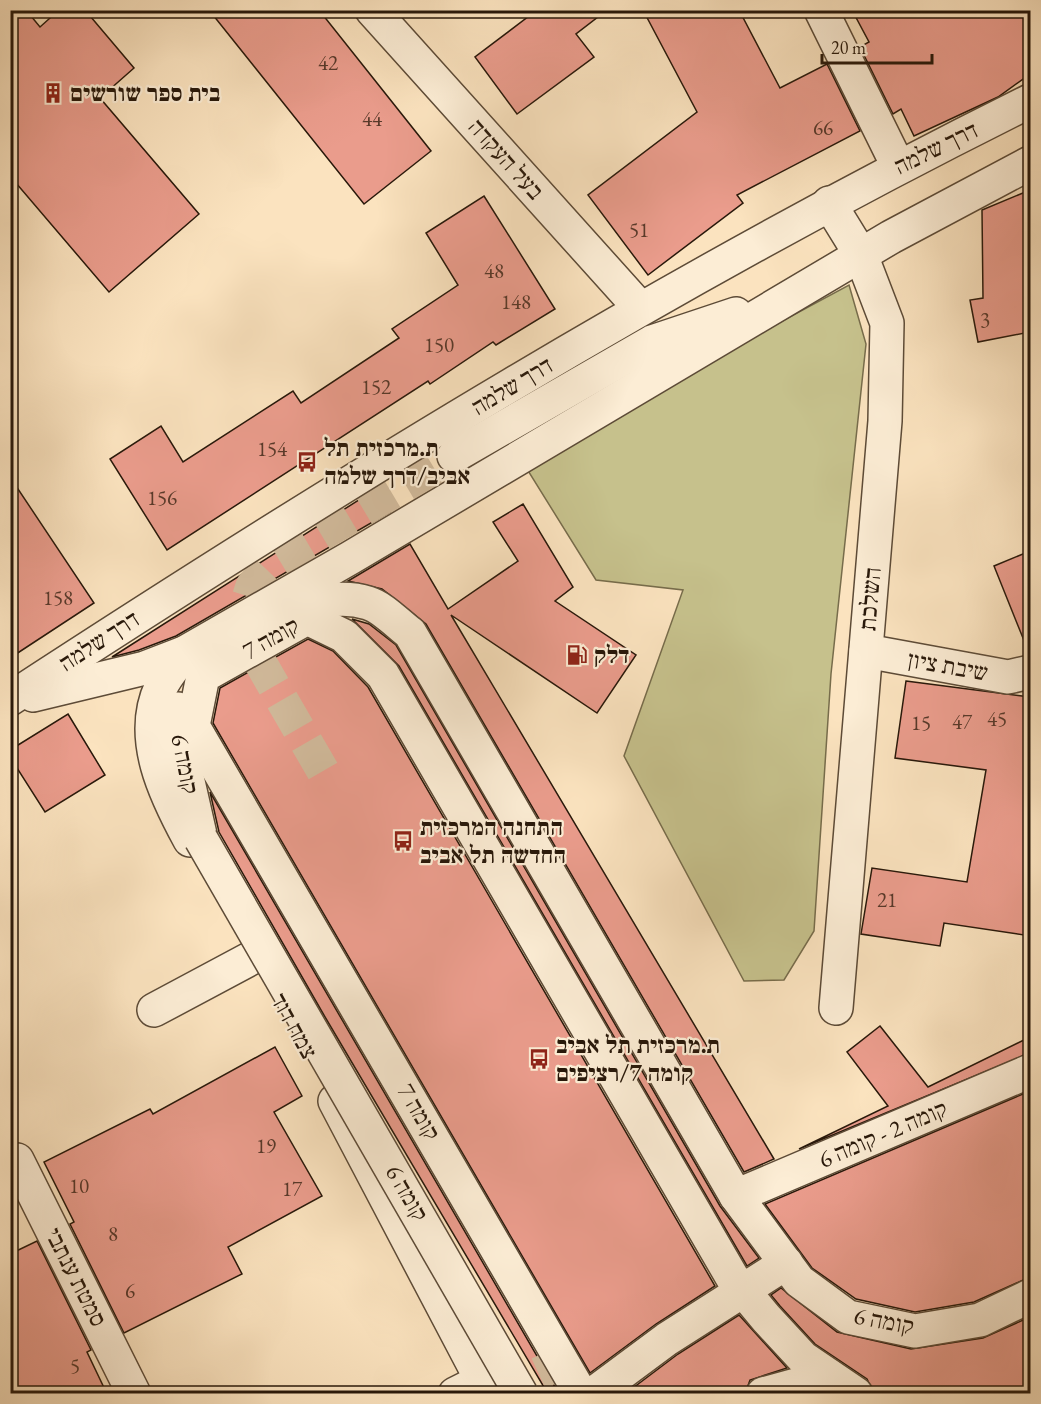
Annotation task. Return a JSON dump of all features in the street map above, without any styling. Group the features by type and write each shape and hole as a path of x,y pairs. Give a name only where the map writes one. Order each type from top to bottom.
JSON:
{"street":[{"name":"בעל העקדה","path":"372,10 640,308"},
{"path":"821,10 898,166"},
{"name":"דרך שלמה","path":"10,700 181,587 640,308 898,166 1030,101"},
{"name":"דרך שלמה","path":"10,700 145,668 184,653 350,558 861,255 1030,164"},
{"name":"השלכת","path":"829,203 861,255 887,323 885,421 836,1008"},
{"path":"652,342 750,247"},
{"path":"454,456 652,342 794,295"},
{"name":"קומה 6","path":"521,1394 201,839 178,737 176,712 200,667 297,608 340,599 370,603 410,633 736,1196 799,1281 848,1317 915,1331 980,1320 1030,1296"},
{"name":"קומה 7","path":"581,1394 193,726 204,676 307,618 344,636 383,675 732,1277 803,1358 856,1394"},
{"name":"שיבת ציון","path":"866,651 1008,677 1030,672"},
{"name":"צמח דוד","path":"184,653 160,687 154,716 153,747 165,795 288,1014 476,1389"},
{"path":"154,1010 255,957"},
{"name":"קומה 2 - קומה 6","path":"736,1196 1030,1071"},
{"name":"סמטת ענתבי","path":"17,1160 134,1394"},
{"path":"593,1394 666,1339 786,1263"},
{"path":"763,1394 829,1376"}],"shaded area":[{"path":"849,285 866,344 831,674 814,931 784,980 744,981 624,756 683,590 596,580 522,461"}],"building":[{"name":"בית ספר שורשים","path":"10,10 26,10 40,27 59,10 85,10 134,68 100,98 199,214 109,292 10,176"},
{"path":"209,10 319,10 431,151 364,204"},
{"path":"537,10 607,10 576,34 594,57 517,114 475,57"},
{"path":"643,10 739,10 780,88 827,64 860,131 737,195 743,203 648,275 588,195 697,112"},
{"path":"852,10 1030,10 1030,74 998,97 914,136 901,109 893,114 860,47 869,42"},
{"path":"1030,190 1030,332 978,342 970,300 983,298 982,210"},
{"path":"484,196 555,309 496,345 493,342 430,384 428,381 167,550 110,459 161,426 183,462 293,391 301,403 399,338 392,329 458,285 426,233"},
{"path":"10,477 94,603 10,658"},
{"path":"376,489 390,512 176,636 112,657"},
{"path":"523,504 573,587 555,601 636,655 597,713 451,615 774,1159 744,1172 426,624 382,589 348,581 410,544 448,609 518,561 493,522"},
{"path":"1030,551 1030,652 1029,653 994,566"},
{"path":"352,619 369,624 396,645 720,1206 759,1258 747,1266 399,666"},
{"path":"308,639 333,651 368,687 715,1286 656,1324 590,1373 213,723 220,688"},
{"path":"906,681 1030,697 1030,896 1024,935 944,923 940,946 861,934 872,868 967,882 986,770 895,758"},
{"path":"68,714 105,775 45,812 10,757 10,750"},
{"path":"210,792 559,1394 548,1394 325,1017 219,832"},
{"path":"880,1026 928,1087 1030,1037 1030,1053 799,1149 888,1106 847,1052"},
{"path":"275,1047 302,1096 274,1112 322,1196 228,1247 242,1274 124,1333 70,1224 74,1222 44,1162 150,1109 153,1114"},
{"path":"1030,1091 1030,1277 974,1302 915,1312 856,1299 812,1268 765,1204"},
{"path":"37,1241 91,1350 87,1352 107,1394 10,1394 10,1254"},
{"path":"781,1288 837,1332 911,1349 983,1338 1030,1317 1030,1394 874,1394 867,1379 815,1344 780,1306 771,1295"},
{"path":"739,1315 787,1368 750,1380 745,1394 625,1394 678,1354"}],"tunnel":[{"path":"323,771 256,655 242,617 252,586 275,562 454,456"},
{"path":"494,1394 583,1353"}],"place":[{"name":"בית ספר שורשים","path":"53,93"},
{"name":"ת.מרכזית תל אביב/דרך שלמה","path":"307,462"},
{"name":"דלק","path":"577,655"},
{"name":"התחנה המרכזית החדשה תל אביב","path":"403,841"},
{"name":"ת.מרכזית תל אביב קומה 7/רציפים","path":"539,1059"}]}
